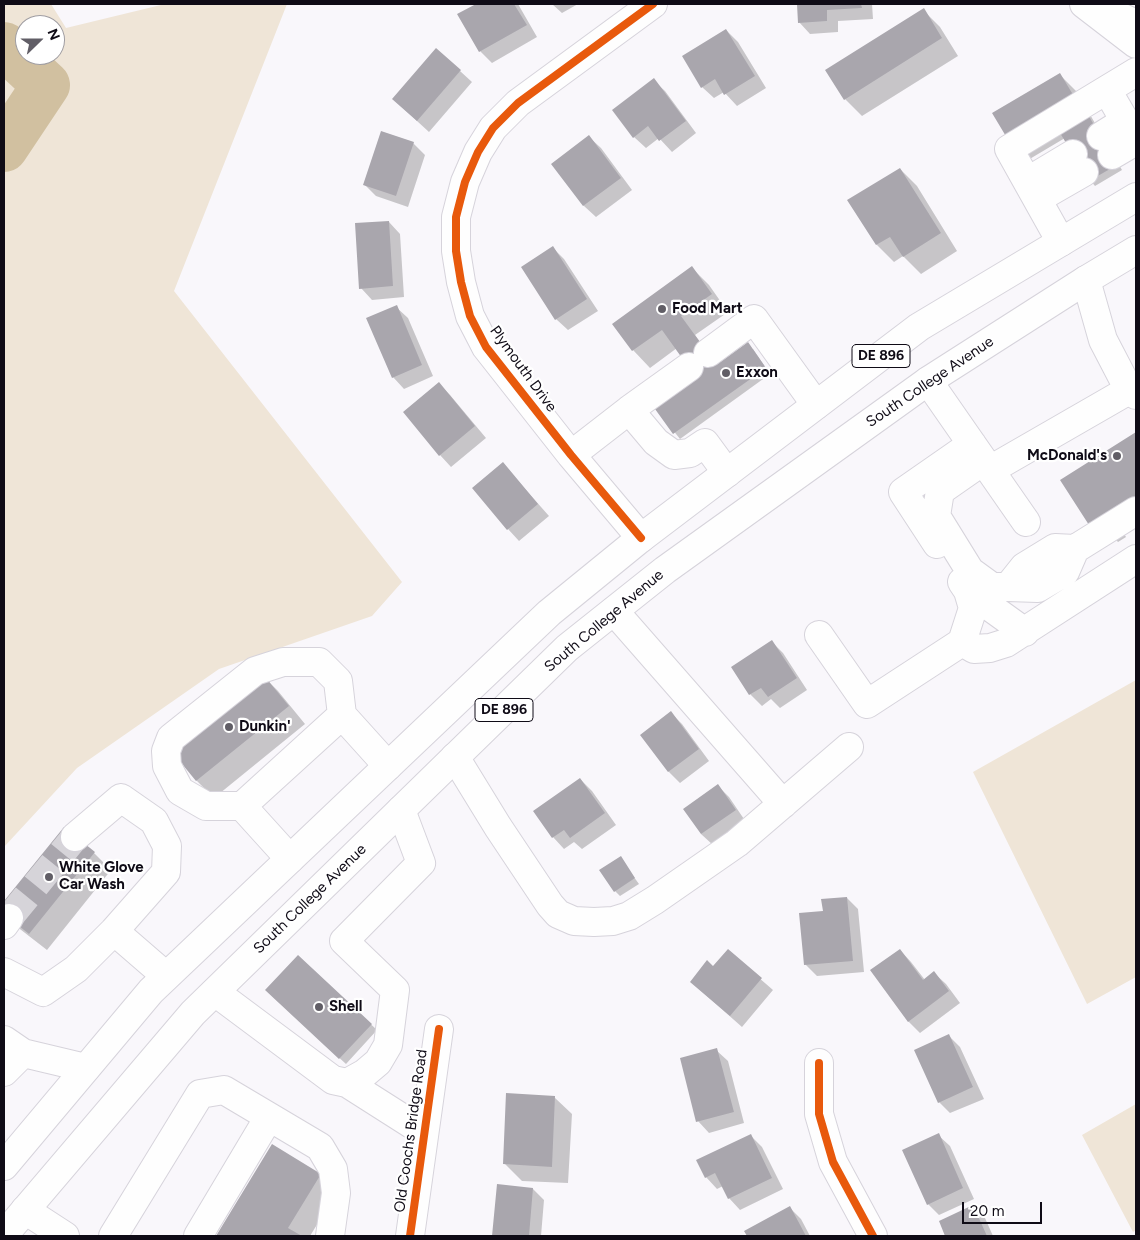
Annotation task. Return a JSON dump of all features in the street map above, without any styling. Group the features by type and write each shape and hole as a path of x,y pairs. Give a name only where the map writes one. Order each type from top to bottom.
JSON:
{"main road":[{"name":"Plymouth Drive","path":"641,538 486,347 470,316 461,282 456,251 456,217 465,182 478,152 493,128 518,103 653,4"},
{"path":"1084,4 1136,44"},
{"path":"1092,4 1136,24"},
{"path":"1061,242 1009,149 1136,72"},
{"path":"1106,146 1133,134 1107,90"},
{"path":"1033,190 1078,163"},
{"name":"DE 896","path":"4,1166 166,976 549,613 641,538 919,327 1136,197"},
{"name":"South College Avenue","path":"4,1235 193,1013 567,648 665,570 928,381 1136,250"},
{"path":"819,635 867,704 962,642 973,608 968,591 903,492 1133,393 1103,340 1086,280"},
{"path":"572,455 629,410 754,319 816,405"},
{"path":"928,381 1026,522"},
{"path":"629,410 656,442 674,455 690,453 705,444 727,473"},
{"path":"982,458 940,491 936,516 970,571 992,587 1038,588 1065,572 1075,549 1136,511"},
{"path":"962,642 974,649 990,648 1006,643 1136,559"},
{"path":"968,591 1025,632"},
{"path":"614,611 783,804"},
{"path":"342,715 242,806 206,806 180,791 167,766 166,751 171,738 255,671 283,662 318,662 338,681 342,715 388,766"},
{"path":"455,757 542,896 558,914 574,921 594,922 613,921 629,916 737,843 849,747"},
{"path":"4,972 43,992 76,969 114,931 166,872 168,846 154,821 121,798 75,836"},
{"path":"242,806 290,859"},
{"path":"348,1083 365,1074 378,1062 388,1045 395,990 344,941 420,863 401,810"},
{"path":"114,931 166,976"},
{"path":"215,992 333,1080 348,1083 424,1132"},
{"name":"Old Coochs Bridge Road","path":"410,1236 439,1029"},
{"path":"4,1072 13,1046 86,1068"},
{"path":"819,1063 819,1114 833,1162 873,1236"},
{"path":"113,1236 200,1094 224,1090 320,1147 333,1169 336,1193 330,1236"},
{"path":"198,1236 269,1117"},
{"path":"25,1210 65,1236"}],"shaded area":[{"path":"4,4 51,4 58,15 15,15 15,65 65,65 65,26 66,28 165,4 287,4 174,291 402,582 372,616 219,669 77,768 4,847"},
{"path":"1136,680 1136,977 1087,1004 973,772"},
{"path":"1136,1104 1136,1230 1133,1232 1082,1135"}],"building":[{"path":"476,4 514,4 527,25 479,52 457,14"},
{"path":"797,4 861,4 862,8 827,10 827,21 798,23"},
{"path":"924,8 942,38 844,100 825,70"},
{"path":"726,29 755,76 724,95 715,79 701,88 682,56"},
{"path":"436,48 461,70 417,121 392,99"},
{"path":"1060,73 1078,103 1010,143 992,113"},
{"path":"654,78 686,121 659,141 648,126 633,138 612,110"},
{"path":"1086,111 1117,165 1089,181 1057,128"},
{"path":"381,131 414,142 396,196 363,185"},
{"path":"589,135 621,178 583,206 551,164"},
{"path":"900,168 941,233 903,257 890,237 876,245 847,200"},
{"path":"389,221 393,286 359,289 355,223"},
{"path":"553,246 587,299 555,320 521,267"},
{"name":"Exxon","path":"692,266 712,294 681,316 716,365 748,342 766,368 673,434 655,409 697,379 662,330 632,351 612,324"},
{"path":"397,305 422,365 392,378 366,318"},
{"path":"439,382 475,426 439,456 403,412"},
{"name":"McDonald's","path":"1136,432 1136,503 1089,525 1060,480"},
{"path":"503,462 538,504 507,530 472,488"},
{"path":"772,640 797,678 768,697 761,688 749,695 731,667"},
{"name":"Dunkin'","path":"261,672 289,706 196,781 169,748"},
{"path":"671,711 699,749 668,772 640,735"},
{"path":"580,778 605,813 570,838 564,830 552,838 533,811"},
{"path":"718,784 736,810 701,834 683,809"},
{"name":"White Glove Car Wash","path":"64,827 95,852 29,934 4,914 4,901"},
{"path":"621,856 635,878 614,892 599,870"},
{"path":"847,897 853,961 804,965 799,913 823,911 821,899"},
{"path":"728,949 762,978 730,1016 690,982 707,960 713,966"},
{"path":"900,949 923,980 934,971 949,991 908,1022 870,970"},
{"name":"Shell","path":"298,955 372,1024 339,1059 265,990"},
{"path":"949,1034 973,1087 938,1103 914,1050"},
{"path":"717,1048 734,1112 696,1122 680,1058"},
{"path":"506,1093 555,1096 552,1167 503,1164"},
{"path":"939,1133 963,1188 927,1205 902,1150"},
{"path":"751,1134 772,1178 728,1199 715,1173 705,1178 696,1160"},
{"path":"272,1144 321,1174 288,1228 302,1236 216,1236"},
{"path":"497,1184 533,1188 529,1236 492,1236"},
{"path":"973,1205 987,1236 945,1236 939,1221"},
{"path":"790,1206 806,1236 747,1236 744,1231"}],"waterway":[{"path":"4,46 46,85 4,148"}],"tunnel":[{"path":"9,918 75,837"}],"cycle path":[{"path":"641,538 571,455 486,347 470,316 461,282 456,251 456,217 465,182 478,152 493,128 518,103 653,4"},
{"path":"410,1236 439,1029"},
{"path":"819,1063 819,1114 833,1162 873,1236"}],"place":[{"name":"Food Mart","path":"662,309"},
{"name":"Exxon","path":"726,373"},
{"name":"McDonald's","path":"1117,456"},
{"name":"Dunkin'","path":"229,727"},
{"name":"White Glove Car Wash","path":"49,877"},
{"name":"Shell","path":"319,1007"}]}
